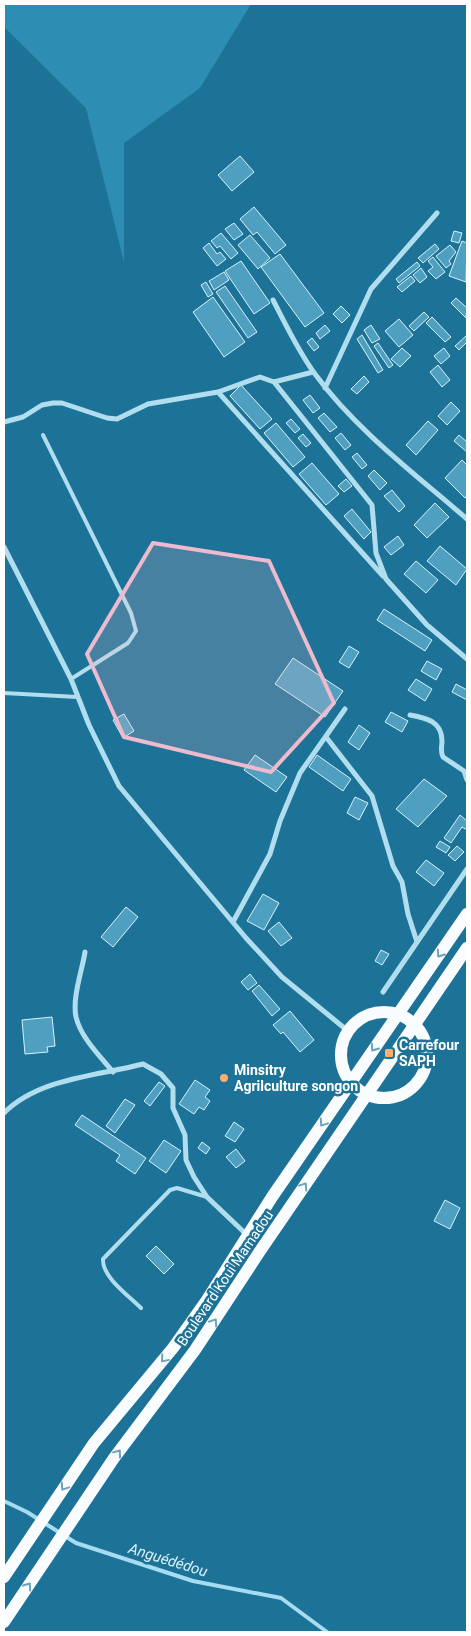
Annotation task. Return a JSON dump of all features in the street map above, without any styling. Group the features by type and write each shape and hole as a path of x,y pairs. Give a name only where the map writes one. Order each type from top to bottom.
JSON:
{"main road":[{"name":"Boulevard Koui Mamadou","path":"4,1577 94,1443 173,1348 207,1300 247,1235 350,1082 467,914"},
{"name":"Boulevard Koui Mamadou","path":"4,1622 114,1458 195,1350 467,948"},
{"path":"384,1012 398,1014 416,1025 424,1037 427,1052 426,1066 420,1080 409,1090 396,1097 381,1098 366,1095 350,1082 343,1071 340,1057 342,1044 348,1031 358,1021 370,1014 384,1012"}],"street":[{"path":"326,388 371,289 437,213"},
{"path":"273,300 313,372 326,388 359,424 467,519"},
{"path":"274,382 313,372"},
{"path":"4,422 23,416 42,405 53,403 62,403 107,418 117,419 148,404 218,392 260,376 274,382 372,505 376,553 386,579"},
{"path":"218,392 426,625 467,659"},
{"path":"4,547 71,679 77,697 120,786 233,922 282,977 348,1031"},
{"path":"233,922 270,854 280,821 300,773 345,709"},
{"path":"410,715 426,718 435,723 440,729 443,757 464,771 467,780"},
{"path":"326,737 372,796 393,866 402,882 408,914 418,942"},
{"path":"383,992 467,869"},
{"path":"85,952 76,1006 76,1017 83,1034 113,1072"},
{"path":"4,1113 17,1100 48,1086 143,1064 155,1069 166,1078 173,1088 173,1108 185,1135 186,1160 207,1197 247,1235"}],"lane":[{"path":"43,435 131,613 136,631 128,643 71,679"},
{"path":"4,693 77,697"},
{"path":"141,1308 107,1274 102,1266 103,1258 170,1190 177,1188 207,1197"}],"highlighted area":[{"path":"153,543 269,561 334,703 271,772 124,737 87,654"}],"shaded area":[{"path":"4,4 251,4 200,88 124,143 124,262 86,108 4,27"}],"building":[{"path":"240,156 254,172 232,191 218,175"},
{"path":"254,207 286,245 275,254 257,232 253,235 240,219"},
{"path":"234,223 243,234 234,240 225,229"},
{"path":"454,231 462,233 459,243 451,241"},
{"path":"221,233 238,253 231,259 220,246 217,248 211,241"},
{"path":"250,235 270,258 258,269 238,245"},
{"path":"462,241 467,243 466,282 449,276"},
{"path":"209,243 217,254 220,252 226,259 217,266 203,248"},
{"path":"435,244 439,249 423,263 418,258"},
{"path":"450,245 456,252 449,261 451,264 446,268 436,256"},
{"path":"280,254 324,313 305,327 261,267"},
{"path":"433,257 445,272 436,279 428,271 433,267 428,261"},
{"path":"241,261 270,303 254,314 225,271"},
{"path":"417,262 420,266 399,283 396,279"},
{"path":"421,268 427,277 420,283 413,275"},
{"path":"224,272 229,280 214,290 209,281"},
{"path":"411,276 415,281 402,292 397,287"},
{"path":"206,282 213,294 208,297 201,285"},
{"path":"225,286 257,332 248,338 216,292"},
{"path":"213,297 245,342 224,357 193,312"},
{"path":"456,298 467,308 466,318 451,303"},
{"path":"341,306 350,315 342,323 333,314"},
{"path":"424,312 429,317 414,331 409,326"},
{"path":"432,317 451,337 445,342 426,323"},
{"path":"399,319 413,335 399,347 385,331"},
{"path":"325,325 330,331 320,339 316,333"},
{"path":"371,325 380,339 372,343 364,330"},
{"path":"362,335 383,370 378,373 357,339"},
{"path":"467,335 467,342 459,350 455,346"},
{"path":"312,338 319,347 314,351 307,342"},
{"path":"378,343 393,365 389,368 374,346"},
{"path":"402,348 411,356 400,367 391,359"},
{"path":"444,348 450,356 441,364 434,356"},
{"path":"438,365 450,380 442,387 430,372"},
{"path":"364,376 369,382 357,394 351,389"},
{"path":"241,385 272,419 260,429 230,396"},
{"path":"310,395 320,408 313,413 303,400"},
{"path":"451,402 460,411 447,425 438,416"},
{"path":"324,413 337,427 330,432 318,418"},
{"path":"291,419 300,429 295,433 286,423"},
{"path":"428,421 438,430 416,455 406,445"},
{"path":"276,423 305,457 293,467 264,433"},
{"path":"341,433 351,445 345,450 335,438"},
{"path":"303,434 311,443 306,447 298,438"},
{"path":"459,435 467,442 467,452 454,441"},
{"path":"357,453 367,465 362,469 352,457"},
{"path":"462,460 467,465 467,495 465,498 445,478"},
{"path":"312,463 339,494 326,505 299,474"},
{"path":"374,470 387,483 380,490 368,476"},
{"path":"346,479 352,486 344,492 338,486"},
{"path":"392,490 405,506 399,512 384,496"},
{"path":"435,503 449,517 427,538 414,525"},
{"path":"352,509 371,532 364,539 344,516"},
{"path":"398,536 404,545 391,555 384,547"},
{"path":"440,546 467,569 456,585 427,561"},
{"path":"416,561 438,580 426,593 404,574"},
{"path":"384,609 432,640 425,651 377,620"},
{"path":"349,646 359,652 349,668 339,662"},
{"path":"293,658 343,691 325,717 275,684"},
{"path":"427,661 442,669 436,680 421,671"},
{"path":"416,679 432,689 425,701 408,690"},
{"path":"456,684 467,690 467,700 452,692"},
{"path":"391,712 408,721 402,732 385,722"},
{"path":"124,714 134,731 123,738 113,720"},
{"path":"359,725 370,733 359,750 348,742"},
{"path":"255,755 287,777 276,792 244,770"},
{"path":"317,755 351,779 343,791 309,767"},
{"path":"424,779 447,796 418,827 396,809"},
{"path":"355,797 368,803 359,820 347,813"},
{"path":"460,815 467,821 467,830 462,827 451,843 444,838"},
{"path":"440,841 450,847 446,853 436,847"},
{"path":"457,846 464,852 455,861 448,855"},
{"path":"426,860 444,873 434,886 416,872"},
{"path":"263,894 279,903 264,930 247,921"},
{"path":"126,907 138,917 113,947 101,937"},
{"path":"279,922 292,938 281,946 268,931"},
{"path":"381,950 389,954 382,965 375,961"},
{"path":"250,974 257,983 248,990 241,982"},
{"path":"259,985 280,1009 272,1016 252,991"},
{"path":"290,1011 314,1040 300,1052 283,1032 281,1034 273,1025"},
{"path":"52,1017 55,1046 47,1047 48,1052 25,1054 22,1020"},
{"path":"195,1080 210,1090 205,1097 210,1101 204,1110 199,1107 194,1114 179,1104"},
{"path":"159,1082 165,1086 150,1106 144,1101"},
{"path":"125,1099 135,1105 115,1133 106,1126"},
{"path":"82,1115 146,1158 135,1174 116,1161 120,1155 75,1125"},
{"path":"234,1122 244,1129 235,1142 225,1136"},
{"path":"164,1140 181,1151 166,1173 149,1161"},
{"path":"202,1142 210,1148 206,1154 198,1148"},
{"path":"236,1149 245,1161 236,1168 226,1157"},
{"path":"445,1200 460,1208 450,1229 434,1221"},
{"path":"156,1246 174,1264 164,1274 146,1256"}],"waterway":[{"name":"Anguédédou","path":"4,1501 27,1512 76,1543 193,1581 281,1598 327,1632"}],"place":[{"name":"Carrefour SAPH","path":"389,1053"},
{"name":"Minsitry Agrilculture songon","path":"224,1078"}]}
